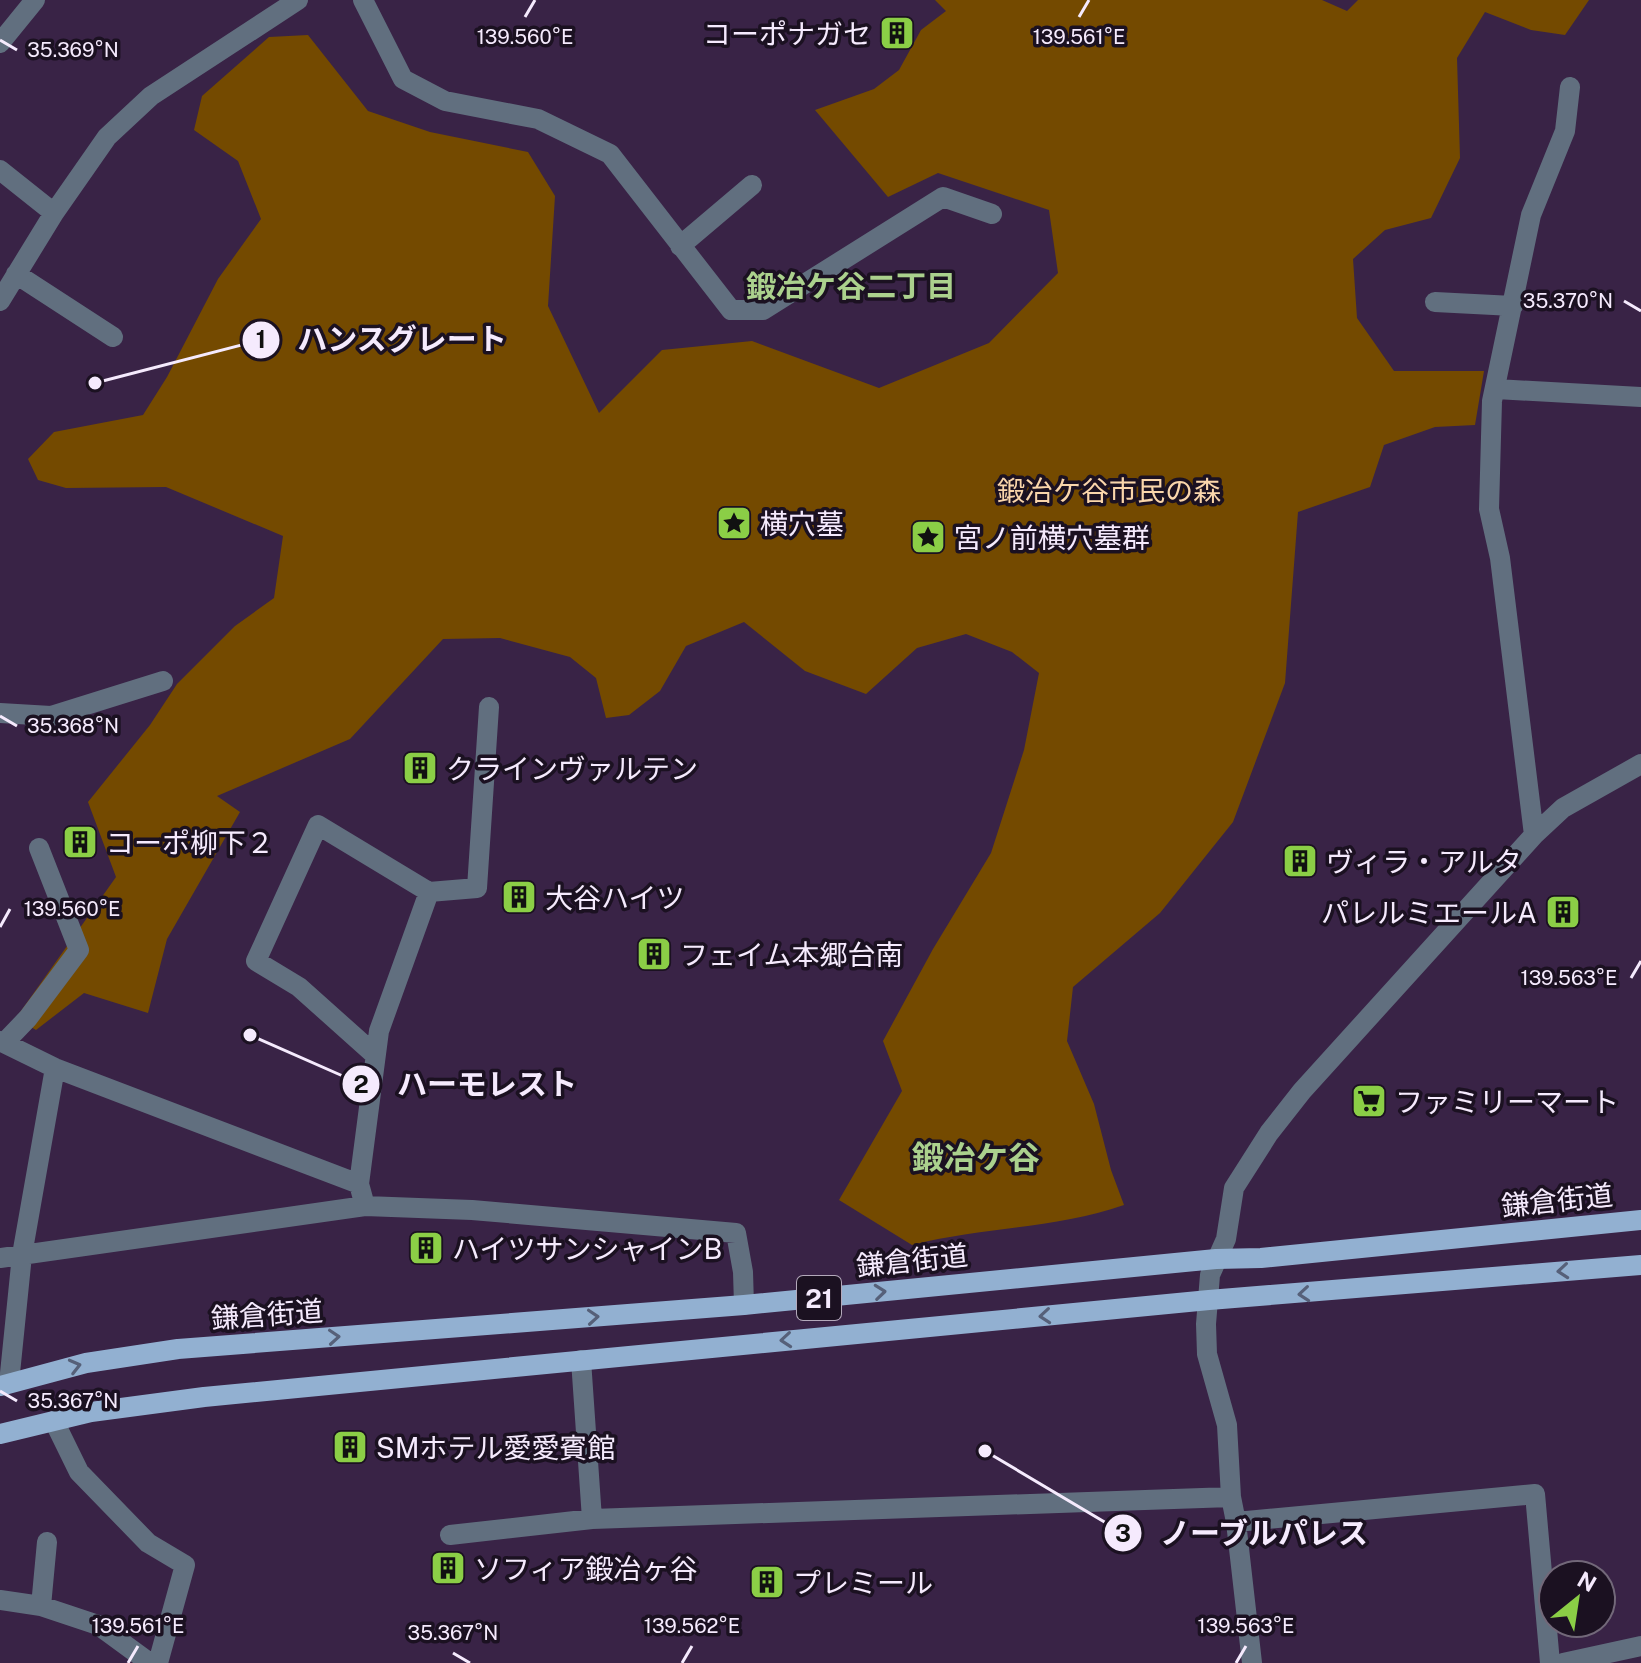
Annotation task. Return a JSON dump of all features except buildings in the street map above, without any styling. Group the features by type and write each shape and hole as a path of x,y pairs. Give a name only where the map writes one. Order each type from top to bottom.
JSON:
{"main road":[{"name":"鎌倉街道","path":"5,1384 86,1363 178,1349 744,1305 1641,1220"},
{"name":"21","path":"0,1434 91,1412 204,1397 1209,1300 1641,1265"}],"street":[{"path":"0,43 35,0"},
{"path":"0,301 54,213 107,137 151,96 298,0"},
{"path":"363,0 403,79 445,101 538,119 610,154 731,310 763,310 943,197 992,214"},
{"path":"1534,835 1500,558 1489,509 1492,401 1531,215 1565,131 1570,87"},
{"path":"0,170 54,213"},
{"path":"680,246 752,185"},
{"path":"16,274 113,337"},
{"path":"1435,302 1513,306"},
{"path":"1496,389 1641,397"},
{"path":"0,713 51,716 163,681"},
{"path":"374,1054 299,987 256,961 318,825 429,892 477,888 489,707"},
{"path":"1252,1663 1231,1497 1227,1425 1207,1354 1210,1275 1226,1239 1234,1188 1269,1133 1302,1091 1534,835 1563,808 1641,764"},
{"path":"39,848 79,950 28,1018 2,1042 55,1068 359,1184"},
{"path":"365,1206 359,1184 374,1054 379,1031 429,892"},
{"path":"5,1384 22,1255 55,1068"},
{"path":"0,1258 365,1206 472,1210 736,1233 743,1272 744,1305"},
{"path":"581,1360 592,1519"},
{"path":"54,1421 79,1472 148,1543 185,1565 158,1663"},
{"path":"1236,1522 1535,1494 1550,1663"},
{"path":"450,1535 592,1519 1231,1497"},
{"path":"41,1606 47,1542"},
{"path":"0,1600 41,1606 98,1625 150,1663"},
{"path":"1563,1663 1641,1646"}],"green space":[{"name":"鍛冶ケ谷市民の森","path":"935,0 1322,0 1347,11 1358,0 1589,0 1565,35 1531,30 1485,12 1457,58 1460,158 1431,218 1385,230 1353,259 1357,318 1394,371 1484,371 1475,425 1435,427 1384,445 1370,487 1298,512 1285,683 1233,822 1160,913 1073,987 1067,1041 1094,1104 1111,1170 1124,1205 1072,1219 912,1245 839,1200 902,1091 883,1041 933,949 991,853 1024,750 1039,673 1012,652 966,634 917,648 866,694 805,671 744,622 686,646 660,691 629,715 606,718 596,678 570,657 500,638 443,639 350,739 217,796 240,812 167,939 148,1013 84,993 36,1030 16,1018 116,877 88,802 150,725 177,684 235,626 274,598 283,536 166,487 66,488 38,480 28,459 54,432 143,415 167,377 218,279 261,219 238,161 194,130 202,96 269,37 308,35 368,111 430,132 528,152 555,196 548,306 599,413 662,350 752,341 879,388 989,343 1058,273 1049,210 938,173 888,197 815,110 874,89 899,70 921,30 946,11"}],"place":[{"name":"コーポナガセ","path":"897,33"},
{"name":"ハンスグレート","path":"95,383"},
{"name":"横穴墓","path":"734,523"},
{"name":"宮ノ前横穴墓群","path":"928,537"},
{"name":"クラインヴァルテン","path":"420,768"},
{"name":"コーポ柳下２","path":"80,842"},
{"name":"ヴィラ・アルタ","path":"1300,861"},
{"name":"大谷ハイツ","path":"519,897"},
{"name":"パレルミエールA","path":"1563,912"},
{"name":"フェイム本郷台南","path":"654,954"},
{"name":"ハーモレスト","path":"250,1035"},
{"name":"ファミリーマート","path":"1369,1101"},
{"name":"ハイツサンシャインB","path":"426,1248"},
{"name":"SMホテル愛愛賓館","path":"350,1447"},
{"name":"ノーブルパレス","path":"985,1451"},
{"name":"ソフィア鍛冶ヶ谷","path":"448,1568"},
{"name":"プレミール","path":"767,1582"}],"district":[{"name":"鍛冶ケ谷二丁目","path":"851,286"},
{"name":"鍛冶ケ谷","path":"976,1157"}]}
